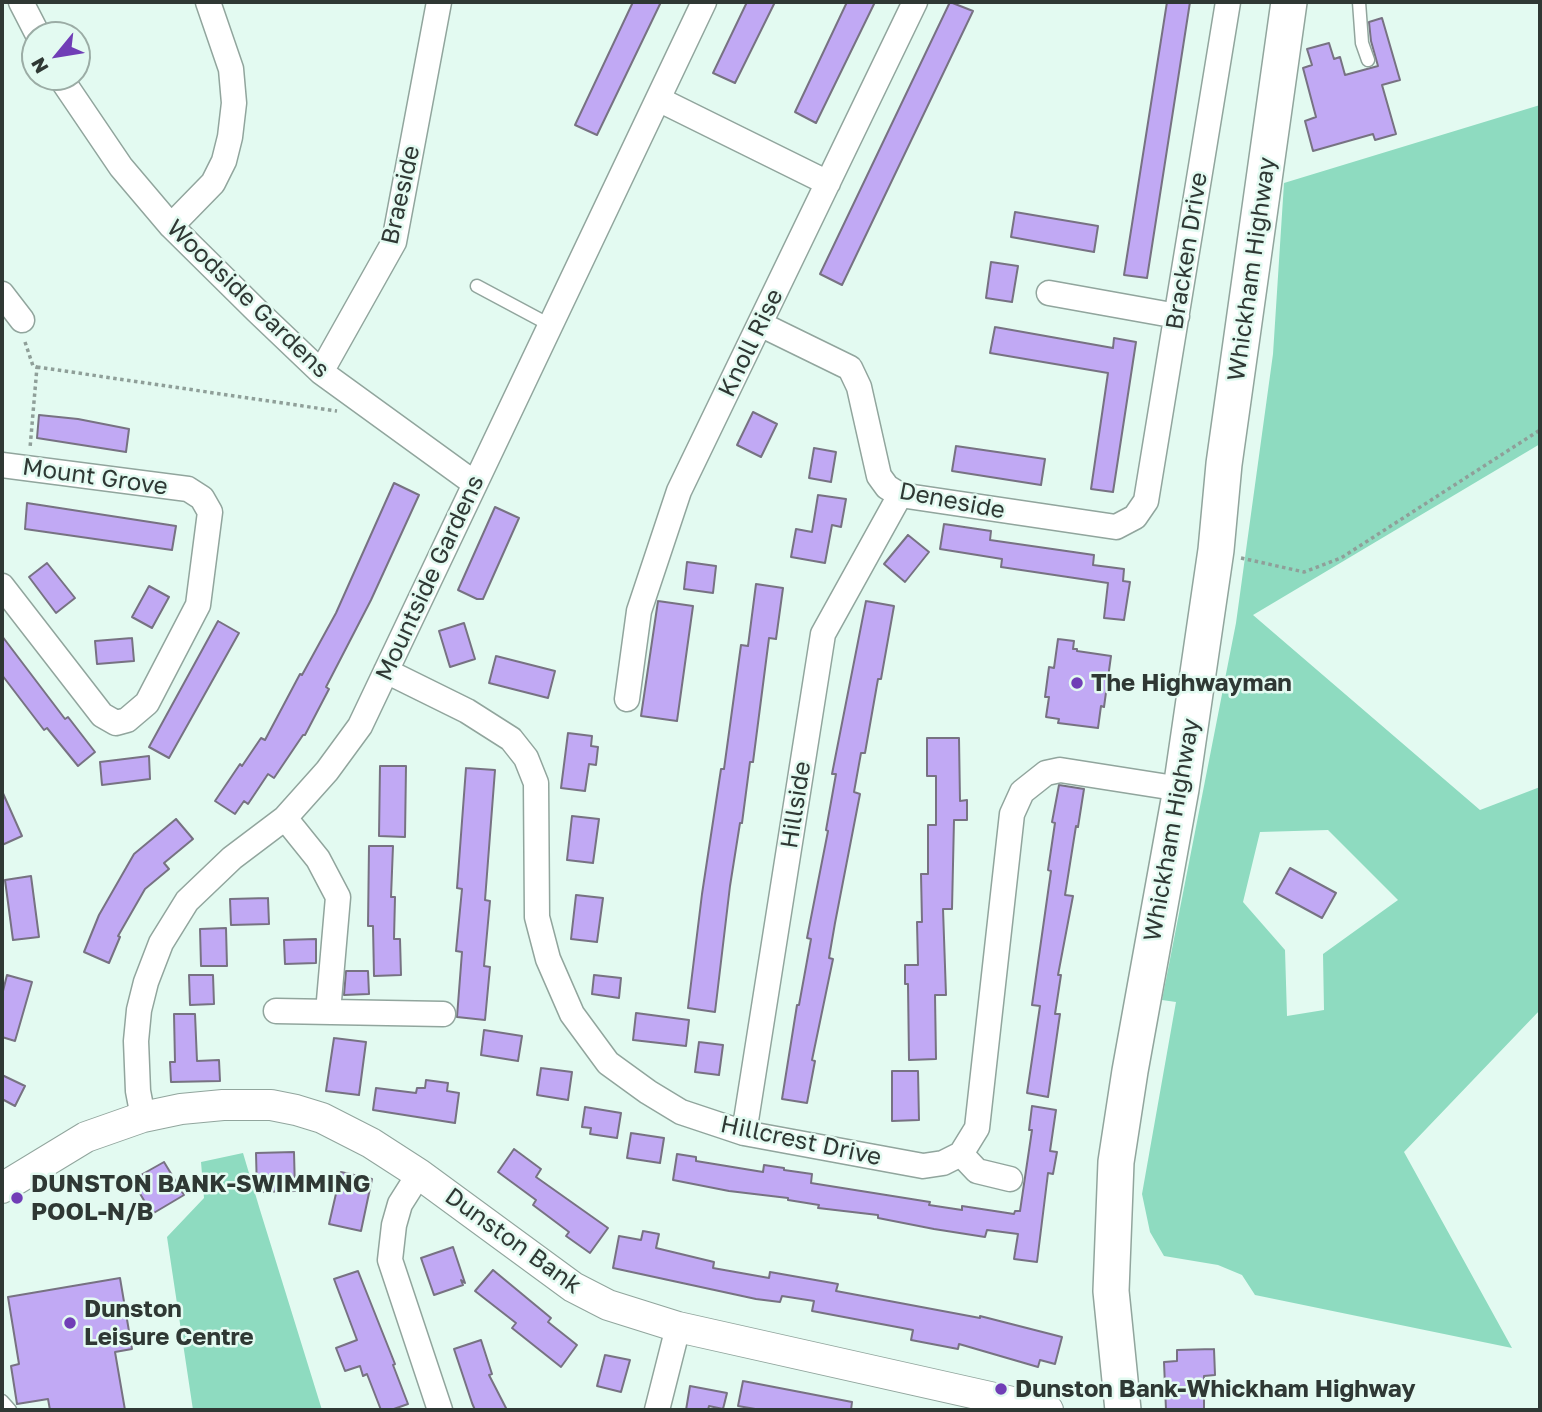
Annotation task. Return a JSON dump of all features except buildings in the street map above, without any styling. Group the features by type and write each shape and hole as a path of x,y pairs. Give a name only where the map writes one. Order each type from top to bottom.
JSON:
{"main road":[{"name":"Whickham Highway","path":"1123,1410 1111,1291 1116,1161 1181,789 1216,551 1224,464 1289,2"}],"street":[{"path":"21,2 31,21"},
{"path":"171,226 213,183 224,161 230,138 234,103 231,69 208,2"},
{"name":"Braeside","path":"321,373 394,242 439,2"},
{"name":"Mountside Gardens","path":"143,1117 138,1091 136,1041 139,1010 161,943 187,901 232,858 285,818 327,771 360,726 704,2"},
{"name":"Knoll Rise","path":"627,699 639,611 679,491 915,2"},
{"name":"Bracken Drive","path":"1146,501 1228,2"},
{"name":"Woodside Gardens","path":"69,91 121,167 171,226 321,373 474,483"},
{"path":"658,99 828,183"},
{"path":"1049,293 1177,316"},
{"path":"2,294 22,320"},
{"name":"Deneside","path":"760,324 850,368 859,387 880,476 887,487 900,495 1116,527 1135,517 1146,501"},
{"name":"Mount Grove","path":"2,465 188,489 202,498 210,512 198,605 147,704 127,720 116,723 102,715 2,586"},
{"name":"Hillside","path":"744,1133 823,634 900,495"},
{"name":"Hillcrest Drive","path":"386,671 467,710 511,739 526,758 536,783 537,917 548,959 572,1014 608,1062 648,1092 681,1112 744,1133 923,1166 943,1163 961,1154"},
{"path":"1010,1179 977,1171 961,1154 977,1128 1012,814 1022,792 1046,774 1060,770 1181,789"},
{"path":"285,818 317,859 338,897 328,1012"},
{"path":"276,1011 443,1014"},
{"name":"Dunston Bank","path":"2,1188 86,1137 143,1117 181,1109 223,1105 271,1105 296,1110 346,1129 419,1174 573,1287 608,1305 678,1328 1048,1410"},
{"path":"419,1174 400,1204 394,1225 390,1261 440,1410"},
{"path":"657,1410 678,1328"}],"lane":[{"path":"1359,2 1362,43 1368,60"},
{"path":"477,286 550,325"},
{"path":"2,1401 10,1410"}],"path":[{"path":"22,320 27,348 33,366 37,367 346,413 357,398"},
{"path":"28,468 37,367"},
{"path":"1216,551 1304,572 1316,568 1341,558 1540,430"}],"green space":[{"path":"1540,105 1540,444 1253,615 1480,810 1540,787 1540,1010 1404,1152 1512,1348 1255,1295 1242,1275 1218,1265 1164,1256 1150,1232 1142,1194 1176,1002 1162,1000 1236,623 1273,354 1284,183","holes":["1328,830 1398,900 1323,954 1324,1010 1287,1016 1285,950 1243,902 1260,832"]},
{"path":"243,1153 322,1410 193,1410 167,1237 204,1198 201,1162"}],"place":[{"name":"The Highwayman","path":"1077,683"},
{"name":"DUNSTON BANK-SWIMMING POOL-N/B","path":"17,1198"},
{"name":"Dunston Leisure Centre","path":"70,1323"},
{"name":"Dunston Bank-Whickham Highway","path":"1001,1389"}]}
